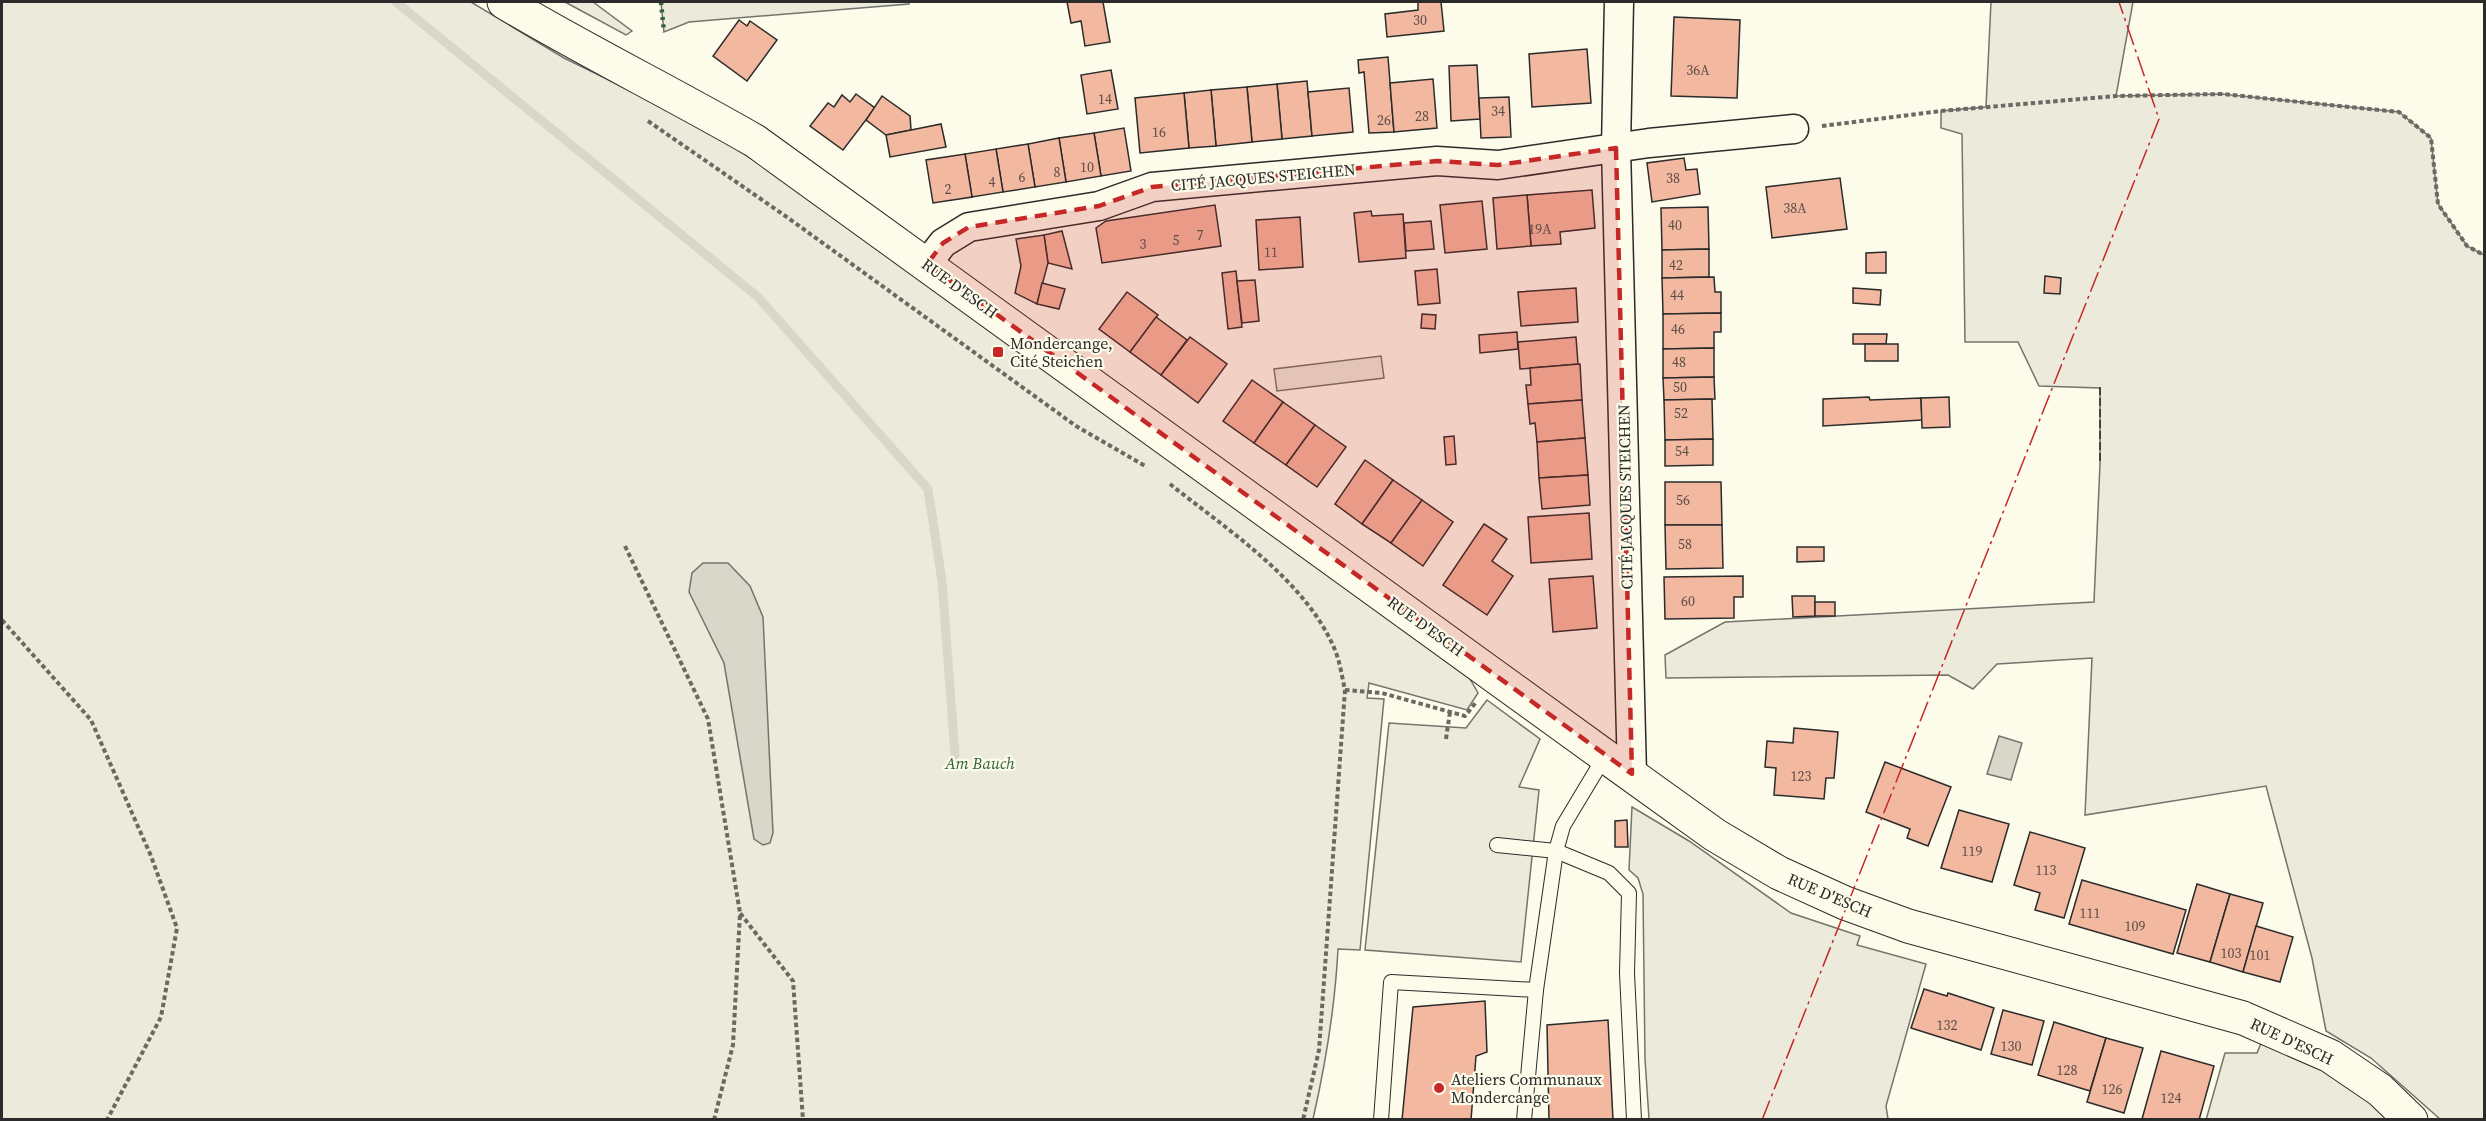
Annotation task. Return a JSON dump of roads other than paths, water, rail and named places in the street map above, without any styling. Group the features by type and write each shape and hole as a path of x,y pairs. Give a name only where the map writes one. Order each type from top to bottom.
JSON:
{"main road":[{"name":"RUE D'ESCH","path":"504,2 571,42 684,100 755,141 1605,756 1716,835 1779,873 1845,903 1908,926 2242,1018 2330,1056 2380,1090 2411,1119"}],"street":[{"name":"CITÉ JACQUES STEICHEN","path":"1619,2 1616,148 1632,774"},
{"name":"CITÉ JACQUES STEICHEN","path":"927,264 943,243 969,227 1099,206 1152,187 1437,160 1498,165 1616,148 1794,129"}],"lane":[{"path":"1524,1119 1536,990 1556,851 1563,826 1605,756"},
{"path":"1497,845 1556,851 1609,873 1629,892 1627,972 1634,1119"},
{"path":"1381,1119 1391,982 1536,990"}],"waterway":[{"path":"396,2 758,297 928,489 942,581 955,755"}],"place":[{"name":"Mondercange, Cité Steichen","path":"998,352"},
{"name":"Ateliers Communaux Mondercange","path":"1439,1088"}],"park label":[{"name":"Am Bauch","path":"980,763"}]}
